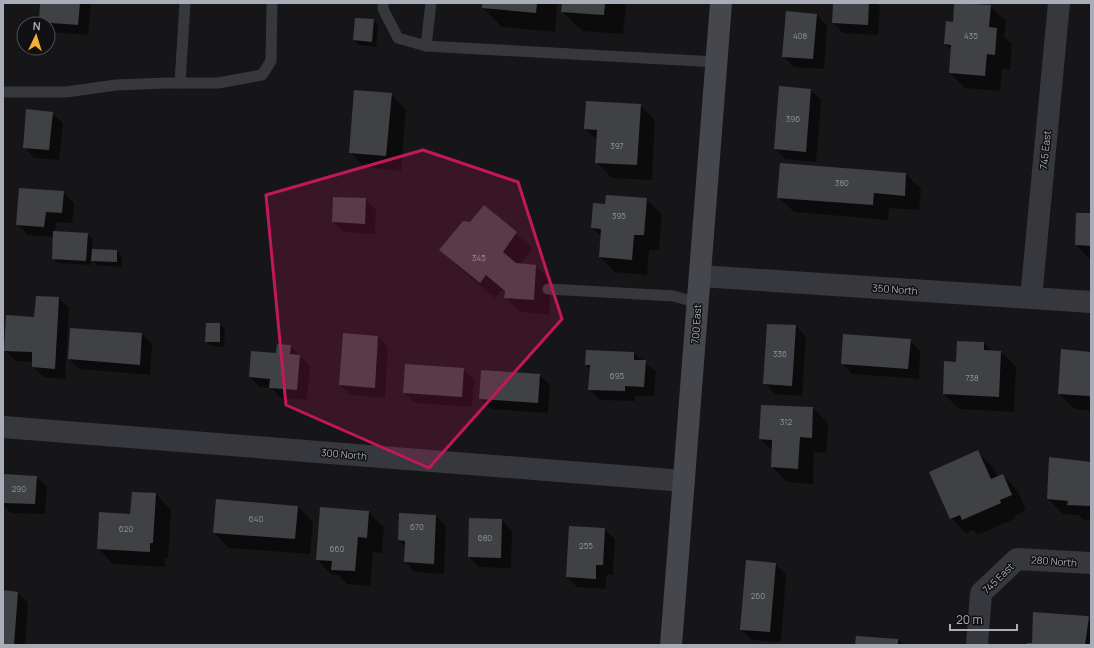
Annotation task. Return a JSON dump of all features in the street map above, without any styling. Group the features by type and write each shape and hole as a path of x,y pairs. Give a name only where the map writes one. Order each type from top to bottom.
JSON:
{"street":[{"name":"700 East","path":"671,645 721,3"},
{"name":"745 East","path":"1031,298 1059,3"},
{"name":"350 North","path":"700,276 1091,302"},
{"name":"300 North","path":"3,427 684,481"},
{"name":"745 East","path":"977,645 980,593 1017,559"},
{"name":"280 North","path":"1017,559 1091,563"}],"lane":[{"path":"180,83 186,3"},
{"path":"3,92 66,92 116,85 180,83 218,84 262,75 271,61 272,3"},
{"path":"383,3 383,9 398,38 426,46 717,62"},
{"path":"426,46 430,3"},
{"path":"548,289 674,296 698,303"}],"highlighted area":[{"path":"423,150 518,182 562,319 429,468 286,405 266,195"}],"building":[{"path":"40,3 80,3 78,25 56,23 56,16 39,16"},
{"path":"482,3 537,3 536,13 482,8"},
{"path":"562,3 605,3 604,15 561,12"},
{"path":"833,3 869,3 868,25 832,23"},
{"path":"954,3 991,5 989,27 997,28 995,55 987,54 985,76 949,73 951,45 944,44 946,21 953,22"},
{"path":"786,11 817,14 813,59 782,57"},
{"path":"355,18 374,19 372,42 353,40"},
{"path":"779,86 811,89 806,152 774,149"},
{"path":"354,90 392,93 386,156 349,153"},
{"path":"586,101 641,104 637,165 595,163 597,130 584,129"},
{"path":"26,109 53,112 49,150 23,148"},
{"path":"780,163 906,173 905,196 874,193 873,205 777,198"},
{"path":"19,188 64,191 62,213 46,212 44,227 16,225"},
{"path":"606,195 647,198 644,235 634,235 632,260 599,257 601,229 591,228 593,203 605,204"},
{"path":"333,197 366,198 365,224 332,222"},
{"path":"484,205 517,232 503,252 516,263 536,265 534,300 504,298 505,291 486,275 480,283 439,250 463,221 470,222"},
{"path":"1076,213 1091,213 1091,246 1075,245"},
{"path":"53,231 88,233 86,261 52,259"},
{"path":"92,249 117,250 117,262 91,261"},
{"path":"36,296 59,297 55,369 32,367 32,352 4,351 6,315 34,317"},
{"path":"206,323 220,323 220,342 205,342"},
{"path":"767,324 796,325 792,386 763,384"},
{"path":"70,328 142,333 140,365 68,359"},
{"path":"343,333 378,336 375,388 339,385"},
{"path":"843,334 911,339 908,369 841,364"},
{"path":"957,341 984,342 984,350 1001,351 999,397 943,394 944,361 956,362"},
{"path":"277,344 291,345 290,354 300,355 297,390 269,388 270,379 249,377 251,351 276,353"},
{"path":"1061,349 1091,352 1091,398 1089,396 1058,394"},
{"path":"586,350 634,352 634,360 646,360 644,387 625,386 625,391 588,390 590,365 585,365"},
{"path":"405,364 464,368 462,397 403,393"},
{"path":"481,370 540,374 538,403 479,399"},
{"path":"761,405 813,407 812,438 800,437 798,469 771,467 772,440 759,439"},
{"path":"978,450 991,479 1003,474 1012,495 1000,500 1001,503 962,520 960,515 950,519 929,472"},
{"path":"1049,457 1091,462 1091,506 1067,505 1068,501 1047,499"},
{"path":"3,474 37,476 35,504 3,503"},
{"path":"132,492 156,493 153,543 150,543 150,552 97,549 99,512 130,514"},
{"path":"216,499 298,506 295,539 213,533"},
{"path":"320,507 369,511 367,538 358,537 355,571 331,570 332,561 316,560"},
{"path":"399,513 436,515 434,564 404,562 405,541 398,540"},
{"path":"469,518 502,519 501,558 468,557"},
{"path":"569,526 605,528 603,565 596,565 596,579 566,577"},
{"path":"746,560 776,563 770,632 740,630"},
{"path":"3,590 18,592 14,645 3,645"},
{"path":"1033,612 1089,617 1085,645 1027,645 1027,643 1032,643"},
{"path":"856,636 898,639 898,645 855,645"}]}
